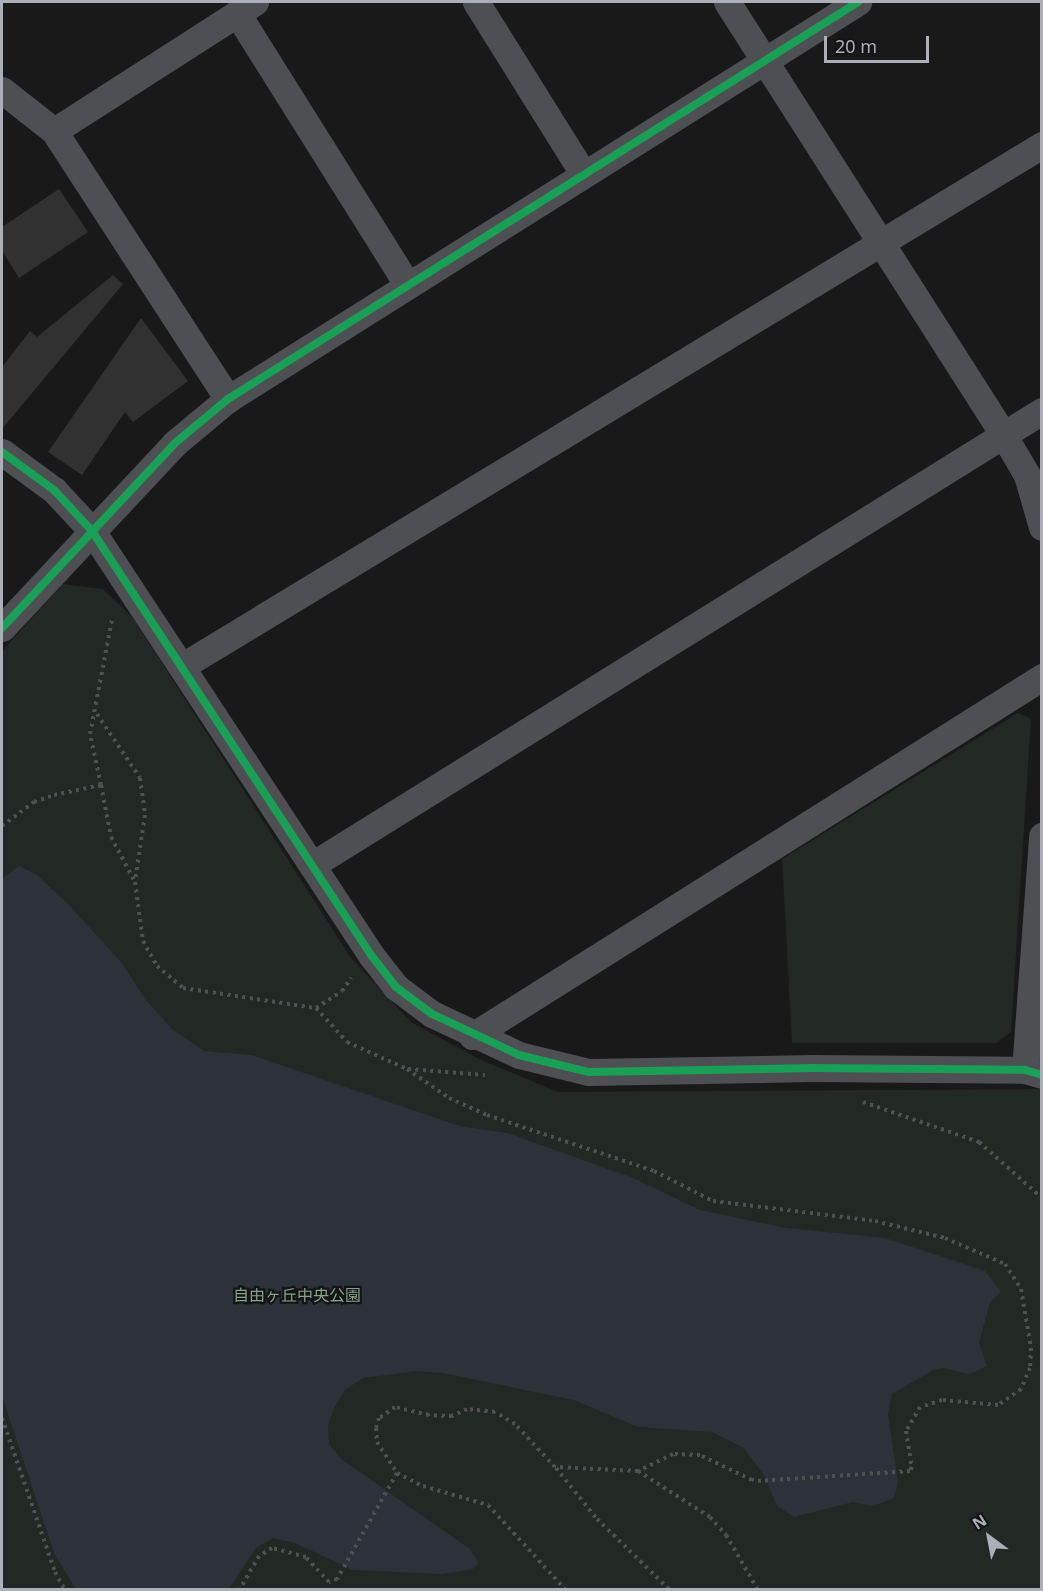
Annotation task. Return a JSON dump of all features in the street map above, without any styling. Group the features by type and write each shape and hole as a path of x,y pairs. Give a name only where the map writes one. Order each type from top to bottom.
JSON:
{"street":[{"path":"476,2 583,173"},
{"path":"727,2 1003,434 1027,475 1041,526"},
{"path":"2,628 175,443 228,399 763,59 858,2"},
{"path":"54,131 246,7 408,284"},
{"path":"2,90 54,131 228,399"},
{"path":"184,665 1041,146"},
{"path":"312,866 1041,411"},
{"path":"2,452 54,490 92,531 184,665 371,955 396,987 432,1014 472,1036 519,1055 589,1072 802,1068 1033,1073 1041,836"},
{"path":"472,1036 1041,677"}],"path":[{"path":"132,590 115,601 97,713 90,734 111,837 135,882"},
{"path":"97,713 140,778 145,815 135,882 143,941 157,966 183,988 316,1008 347,1042 407,1069 449,1098 654,1171 713,1201 875,1221 945,1238 1005,1264 1021,1289 1030,1338 1030,1368 1021,1389 998,1405 942,1400 920,1407 906,1431 912,1467 910,1471 762,1481 752,1480 700,1455 673,1454 638,1472"},
{"path":"2,826 44,799 101,785"},
{"path":"316,1008 342,991 371,955"},
{"path":"407,1069 500,1075 519,1055"},
{"path":"852,1098 979,1142 1041,1198"},
{"path":"566,1590 488,1505 423,1486 397,1473 377,1442 376,1428 379,1418 395,1407 429,1415 452,1416 467,1409 495,1412 515,1424 555,1467 597,1519 670,1590"},
{"path":"2,1418 55,1572 65,1590"},
{"path":"555,1467 638,1472 710,1518 726,1535 758,1590"},
{"path":"239,1590 259,1556 272,1548 306,1557 329,1582 344,1569 397,1473"}],"green space":[{"name":"自由ヶ丘中央公園","path":"63,584 103,589 133,618 351,958 411,1022 479,1059 558,1092 1041,1089 1041,1589 2,1589 2,651"},
{"path":"1018,713 1031,719 1011,1032 996,1043 792,1043 782,859"}],"shaded area":[{"path":"19,866 37,875 68,904 121,962 145,999 172,1029 204,1051 252,1055 459,1126 507,1133 633,1178 700,1210 786,1228 885,1238 985,1271 1001,1292 990,1302 979,1343 987,1366 969,1374 944,1368 933,1370 892,1394 888,1414 898,1483 894,1498 873,1506 853,1502 794,1517 777,1506 764,1475 744,1448 712,1432 638,1427 574,1400 443,1373 417,1371 363,1378 345,1390 334,1408 328,1425 329,1444 341,1459 470,1549 478,1562 473,1569 442,1574 353,1570 295,1543 273,1538 256,1548 229,1589 76,1589 55,1555 2,1396 2,879"}],"building":[{"path":"59,189 88,232 19,278 2,251 2,227"},
{"path":"113,275 123,284 2,429 2,367 30,331 37,337"},
{"path":"141,318 188,381 133,422 125,412 82,475 48,452"}],"cycle path":[{"path":"2,628 175,443 228,399 858,2"},
{"path":"2,452 54,490 92,531 371,955 396,987 432,1014 519,1055 589,1072 813,1068 1025,1070 1042,1075"}]}
